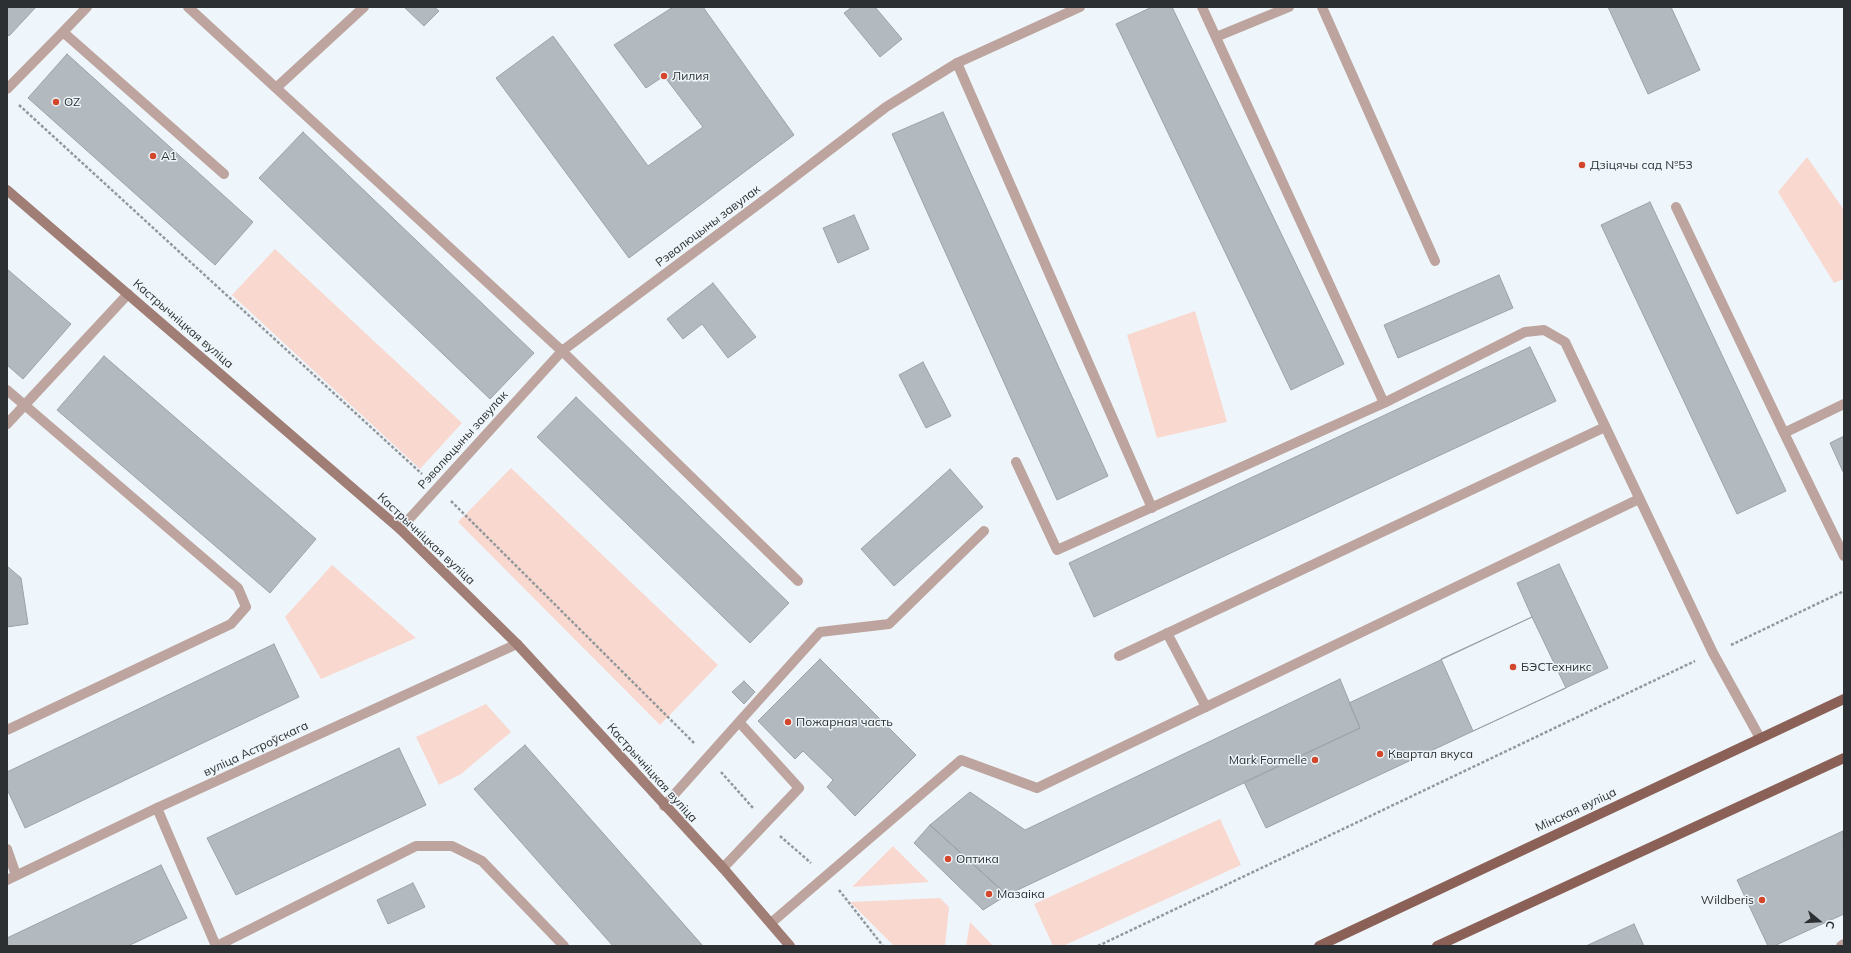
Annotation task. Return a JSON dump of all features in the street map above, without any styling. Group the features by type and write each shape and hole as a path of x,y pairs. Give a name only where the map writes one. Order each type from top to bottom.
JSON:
{"main road":[{"name":"Кастрычніцкая вуліца","path":"7,190 400,529 517,644 722,868 790,946"},
{"name":"Мінская вуліца","path":"1319,946 1844,698"},
{"path":"1437,946 1844,758"}],"street":[{"path":"7,89 87,7"},
{"path":"188,7 562,351 798,581"},
{"path":"276,88 364,7"},
{"name":"Рэвалюцыны завулак","path":"400,529 562,351 886,107 957,63 1080,7"},
{"path":"1202,7 1384,403"},
{"path":"1216,37 1289,7"},
{"path":"1322,7 1435,261"},
{"path":"63,32 224,174"},
{"path":"957,63 1152,508"},
{"path":"1676,207 1844,556"},
{"path":"7,424 128,294"},
{"path":"1016,462 1057,550 1384,403 1525,332 1544,330 1565,342 1713,653 1760,738"},
{"path":"7,390 238,588 246,607 230,624 7,730"},
{"path":"1784,434 1844,404"},
{"path":"1119,656 1605,427"},
{"path":"771,923 962,760 1037,788 1639,500"},
{"path":"664,806 820,632 889,624 984,531"},
{"path":"1167,633 1206,707"},
{"name":"вуліца Астроўскага","path":"7,880 157,808 517,644"},
{"path":"722,868 799,788 740,722"},
{"path":"157,808 217,946 416,846 452,846 482,861 564,946"},
{"path":"7,849 16,875"}],"path":[{"path":"19,104 437,488 708,757 766,823 827,876 883,946"},
{"path":"1098,946 1844,591"}],"shaded area":[{"path":"1807,157 1844,210 1844,279 1834,283 1778,192"},
{"path":"275,249 462,423 420,469 232,295"},
{"path":"1195,311 1227,422 1157,438 1127,335"},
{"path":"511,468 718,665 660,725 458,522"},
{"path":"332,565 416,638 321,679 285,617"},
{"path":"486,704 511,732 461,774 439,785 416,737"},
{"path":"1220,819 1241,865 1063,946 1053,946 1034,904"},
{"path":"893,846 929,882 852,887"},
{"path":"940,898 949,907 945,946 894,946 850,902"},
{"path":"970,922 993,946 966,946"}],"building":[{"path":"7,7 36,7 9,36 7,33"},
{"path":"404,7 434,7 439,11 424,26"},
{"path":"673,7 703,7 794,135 629,258 496,78 553,36 648,166 703,127 664,76 646,88 614,45"},
{"path":"852,7 875,7 902,39 880,57 844,13"},
{"path":"1152,7 1172,7 1344,364 1291,390 1116,24"},
{"path":"1608,7 1671,7 1700,70 1648,94"},
{"path":"67,54 253,222 215,265 28,98"},
{"path":"943,112 1108,476 1057,500 892,134"},
{"path":"303,132 534,353 490,399 259,178"},
{"path":"1650,202 1786,491 1737,514 1601,225"},
{"path":"854,215 869,249 838,263 823,228"},
{"path":"7,269 71,324 23,379 7,365"},
{"path":"1499,275 1513,308 1398,358 1384,325"},
{"path":"713,283 756,337 728,358 702,324 683,339 667,319"},
{"path":"1530,347 1556,401 1094,617 1069,563"},
{"path":"104,356 316,539 270,593 57,410"},
{"path":"923,362 951,416 926,428 899,375"},
{"path":"576,397 789,603 750,643 537,437"},
{"path":"1844,436 1844,474 1830,443"},
{"path":"950,469 983,507 894,586 861,549"},
{"path":"1559,564 1608,668 1266,828 1244,782 1360,728 1349,703 1532,617 1517,583"},
{"path":"7,566 21,578 28,624 7,627"},
{"path":"1532,617 1566,688 1473,731 1441,659"},
{"path":"274,644 299,697 25,828 7,789 7,772"},
{"path":"820,659 916,755 855,816 827,787 833,780 803,751 795,759 758,721"},
{"path":"1340,679 1360,728 1007,895 930,825 970,792 1025,830"},
{"path":"744,681 755,692 744,704 732,692"},
{"path":"525,745 703,946 613,946 474,789"},
{"path":"399,748 426,805 236,895 207,838"},
{"path":"930,825 1007,895 983,910 914,843"},
{"path":"1843,831 1844,914 1774,946 1768,946 1737,880"},
{"path":"161,865 187,918 128,946 7,946 7,938"},
{"path":"413,883 425,907 388,924 377,900"},
{"path":"1634,924 1644,946 1586,946"}],"place":[{"name":"Лилия","path":"664,76"},
{"name":"OZ","path":"56,102"},
{"name":"A1","path":"153,156"},
{"name":"Дзіцячы сад №53","path":"1582,165"},
{"name":"БЭСТехникс","path":"1513,667"},
{"name":"Пожарная часть","path":"788,722"},
{"name":"Квартал вкуса","path":"1380,754"},
{"name":"Mark Formelle","path":"1315,760"},
{"name":"Оптика","path":"948,859"},
{"name":"Мазаіка","path":"989,894"},
{"name":"Wildberis","path":"1762,900"}]}
